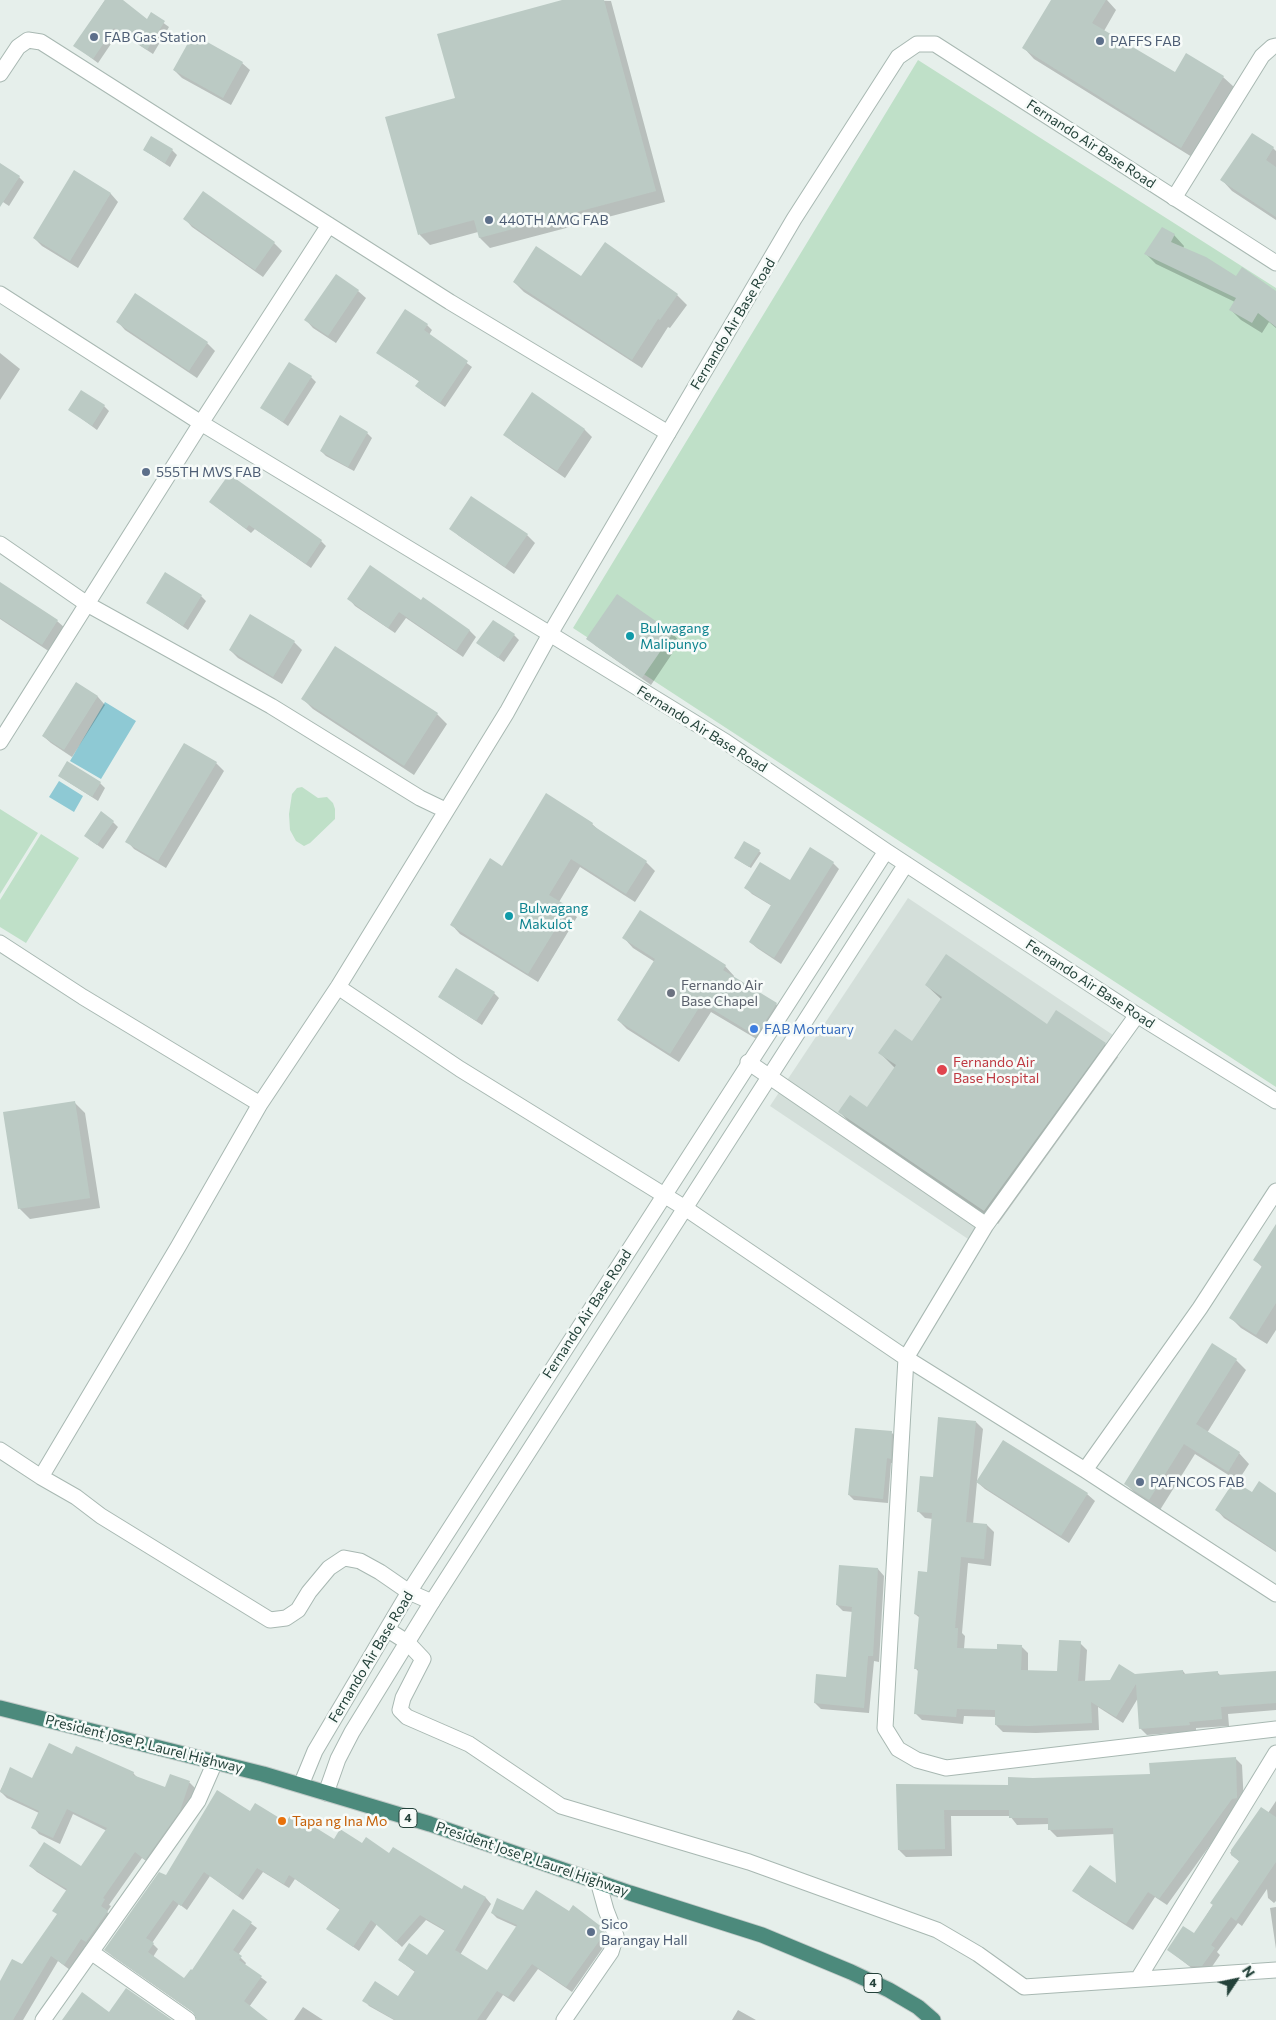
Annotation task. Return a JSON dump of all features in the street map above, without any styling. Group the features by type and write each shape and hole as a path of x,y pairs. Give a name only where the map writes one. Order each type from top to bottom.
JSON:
{"highway":[{"name":"President Jose P. Laurel Highway","path":"0,1708 301,1785 430,1824 762,1935 851,1972 918,2007 933,2020"}],"street":[{"path":"0,74 18,47 28,40 41,42 450,302 668,433"},
{"name":"Fernando Air Base Road","path":"1276,263 935,44 917,44 898,57 805,203 550,634 726,742 906,864 1137,1015 1276,1101"},
{"path":"1174,198 1262,56 1272,47 1276,46"},
{"path":"0,742 329,224"},
{"path":"0,294 201,423 550,634 506,712 338,987 260,1104 173,1256 40,1477"},
{"path":"0,544 87,604 271,706 420,798 446,810"},
{"name":"Fernando Air Base Road","path":"301,1785 315,1751 409,1592 886,850"},
{"name":"Fernando Air Base Road","path":"326,1793 338,1759 352,1732 374,1700 407,1642 906,864"},
{"path":"843,917 864,929"},
{"path":"0,943 91,1002 260,1104"},
{"path":"338,987 460,1069 685,1208 906,1358 1085,1470 1276,1594"},
{"path":"1137,1015 986,1225 906,1358 885,1728 898,1749 917,1760 946,1768 1276,1729"},
{"path":"748,1062 986,1225"},
{"path":"1085,1470 1200,1308 1276,1192"},
{"path":"529,1405 535,1418 548,1420"},
{"path":"510,1436 519,1434 524,1437 527,1442 528,1451"},
{"path":"0,1450 40,1477 76,1497 101,1516 270,1620 286,1618 298,1610 309,1592 329,1568 344,1558 367,1564 409,1592 432,1602"},
{"path":"388,1630 407,1642 423,1659 403,1698 400,1710 407,1717 469,1744 561,1806 749,1862 937,1930 978,1954 1024,1987 1276,1970"},
{"path":"365,1667 374,1670 385,1680"},
{"path":"351,1689 368,1701 374,1700"},
{"path":"1138,1979 1276,1753"},
{"path":"49,2018 91,1952 198,1801 214,1762"},
{"path":"564,2020 611,1952 616,1936 598,1881"},
{"path":"91,1952 188,2020"}],"shaded area":[{"name":"Fernando Air Base Hospital","path":"908,898 1113,1035 974,1243 770,1106"}],"green space":[{"path":"918,60 1276,288 1276,1087 573,628"},
{"path":"302,787 318,798 327,797 333,803 335,809 335,819 310,843 304,846 296,841 290,830 289,814 292,794 297,788"},
{"path":"0,809 38,833 0,894"},
{"path":"41,834 79,858 26,943 0,927 0,900"}],"water":[{"path":"105,702 136,721 101,779 70,761"},
{"path":"59,781 83,796 74,812 49,797"}],"building":[{"path":"105,0 123,0 147,19 151,12 165,21 147,50 114,28 93,59 73,46"},
{"path":"562,0 604,0 656,191 479,238 474,220 418,235 385,117 455,98 437,34"},
{"path":"1051,0 1106,0 1092,23 1175,72 1186,53 1224,76 1181,148 1022,48"},
{"path":"193,34 243,62 223,98 173,70"},
{"path":"1252,133 1274,147 1266,160 1276,167 1276,217 1220,180"},
{"path":"151,136 173,149 165,163 143,150"},
{"path":"0,163 20,176 0,207"},
{"path":"74,170 111,193 70,261 33,238"},
{"path":"203,191 275,242 255,270 183,219"},
{"path":"1162,227 1175,234 1171,242 1206,257 1236,276 1242,267 1276,291 1276,327 1258,313 1252,323 1229,310 1236,298 1144,254"},
{"path":"605,242 678,294 660,320 658,319 632,360 513,282 536,246 581,276"},
{"path":"336,274 359,290 328,336 304,320"},
{"path":"135,293 208,342 189,371 116,322"},
{"path":"405,309 428,324 424,330 468,361 440,403 415,386 419,381 376,353"},
{"path":"289,362 312,376 283,422 260,408"},
{"path":"81,390 105,405 92,426 68,410"},
{"path":"532,392 585,429 557,471 503,435"},
{"path":"340,415 368,432 348,467 320,451"},
{"path":"229,474 322,540 306,564 249,525 246,529 209,502"},
{"path":"471,496 528,534 505,567 449,529"},
{"path":"370,565 421,600 423,597 470,630 456,651 399,612 388,628 347,599"},
{"path":"165,572 202,595 183,626 146,603"},
{"path":"0,582 58,620 42,645 0,618"},
{"name":"Bulwagang Malipunyo","path":"617,594 673,633 642,678 586,639"},
{"path":"250,614 295,641 273,677 229,650"},
{"path":"493,620 515,634 498,658 476,643"},
{"path":"335,646 438,713 404,766 301,699"},
{"path":"76,682 98,696 64,750 42,736"},
{"path":"184,743 217,762 158,861 125,842"},
{"path":"67,761 101,782 92,797 58,776"},
{"path":"546,793 647,861 626,894 571,859 549,895 569,907 528,974 450,925 490,858 502,866"},
{"path":"101,811 114,821 97,845 84,836"},
{"path":"744,841 760,850 749,867 734,858"},
{"path":"810,847 834,862 774,958 749,942 771,905 744,888 760,862 790,880"},
{"name":"Fernando Air Base Chapel","path":"640,910 726,965 723,970 777,1003 756,1036 702,1003 670,1054 617,1020 655,959 622,938"},
{"path":"946,954 1047,1024 1056,1010 1106,1043 984,1211 838,1112 850,1095 867,1107 896,1065 878,1053 895,1029 912,1041 942,997 925,985"},
{"path":"456,968 495,992 476,1021 438,997"},
{"path":"75,1101 90,1198 18,1209 3,1112"},
{"path":"1276,1224 1276,1303 1256,1335 1229,1318 1262,1266 1253,1260"},
{"path":"1212,1343 1237,1359 1196,1424 1240,1452 1228,1472 1184,1444 1149,1500 1124,1484"},
{"path":"938,1417 976,1421 966,1522 987,1524 984,1559 961,1557 955,1628 958,1628 957,1648 997,1649 997,1644 1022,1645 1021,1670 1057,1671 1059,1640 1081,1641 1078,1681 1110,1680 1119,1664 1135,1674 1183,1670 1183,1674 1218,1671 1218,1675 1276,1671 1276,1703 1221,1707 1222,1719 1189,1722 1190,1725 1139,1729 1136,1684 1116,1717 1091,1702 1092,1723 1028,1726 995,1725 995,1710 957,1709 956,1717 914,1714 918,1669 914,1669 919,1615 914,1614 918,1571 927,1572 932,1513 917,1512 920,1476 933,1477"},
{"path":"855,1428 892,1431 891,1459 887,1458 883,1499 848,1495"},
{"path":"1003,1440 1088,1493 1061,1536 976,1482"},
{"path":"1234,1481 1252,1492 1259,1481 1276,1493 1276,1551 1215,1510"},
{"path":"839,1565 878,1568 873,1656 868,1656 864,1708 814,1703 816,1674 846,1677 852,1607 836,1605"},
{"path":"49,1743 72,1754 76,1746 134,1772 133,1775 165,1787 170,1774 190,1781 180,1811 145,1860 135,1852 103,1898 105,1899 101,1906 108,1911 86,1942 81,1939 64,1965 51,1956 13,2020 0,2020 0,1981 12,1959 22,1964 57,1914 52,1911 67,1889 29,1866 44,1842 81,1866 107,1828 67,1809 53,1838 31,1828 39,1811 0,1792 10,1767 32,1778"},
{"path":"1236,1757 1237,1798 1232,1799 1159,1899 1148,1892 1126,1924 1072,1891 1090,1865 1116,1883 1113,1828 1048,1830 1048,1818 1009,1818 1009,1810 944,1810 945,1849 898,1850 896,1784 1008,1785 1008,1777 1033,1778 1150,1774 1149,1763"},
{"path":"217,1790 250,1811 255,1803 286,1822 292,1813 334,1839 340,1829 362,1843 366,1837 389,1853 393,1847 462,1889 464,1885 486,1897 455,1950 487,1970 517,1925 491,1913 497,1898 523,1910 536,1890 569,1911 573,1905 603,1928 605,1933 566,1987 532,1964 508,1997 497,1991 477,2020 395,2020 362,2001 375,1981 398,1996 415,1971 398,1960 409,1943 427,1955 445,1930 420,1915 396,1942 371,1920 353,1947 326,1929 340,1909 289,1875 284,1884 257,1868 238,1896 204,1872 181,1906 173,1900 146,1938 154,1943 148,1952 184,1978 192,1970 233,1909 252,1922 233,1950 242,1956 239,1960 262,1976 244,2001 268,2020 197,2020 193,2012 104,1950 159,1872 166,1875"},
{"path":"1261,1807 1276,1817 1276,1862 1236,1921 1231,1917 1211,1945 1215,1948 1202,1966 1190,1966 1167,1950 1183,1926 1194,1933 1213,1905 1210,1903 1239,1861 1231,1855 1231,1850"},
{"path":"126,1988 172,2020 62,2020 82,1992 109,2012"}],"place":[{"name":"FAB Gas Station","path":"94,37"},
{"name":"PAFFS FAB","path":"1100,41"},
{"name":"440TH AMG FAB","path":"489,220"},
{"name":"555TH MVS FAB","path":"146,472"},
{"name":"Bulwagang Malipunyo","path":"630,636"},
{"name":"Bulwagang Makulot","path":"509,916"},
{"name":"Fernando Air Base Chapel","path":"671,993"},
{"name":"FAB Mortuary","path":"754,1029"},
{"name":"Fernando Air Base Hospital","path":"942,1070"},
{"name":"PAFNCOS FAB","path":"1140,1482"},
{"name":"Tapa ng Ina Mo","path":"282,1821"},
{"name":"Sico Barangay Hall","path":"591,1932"}]}
